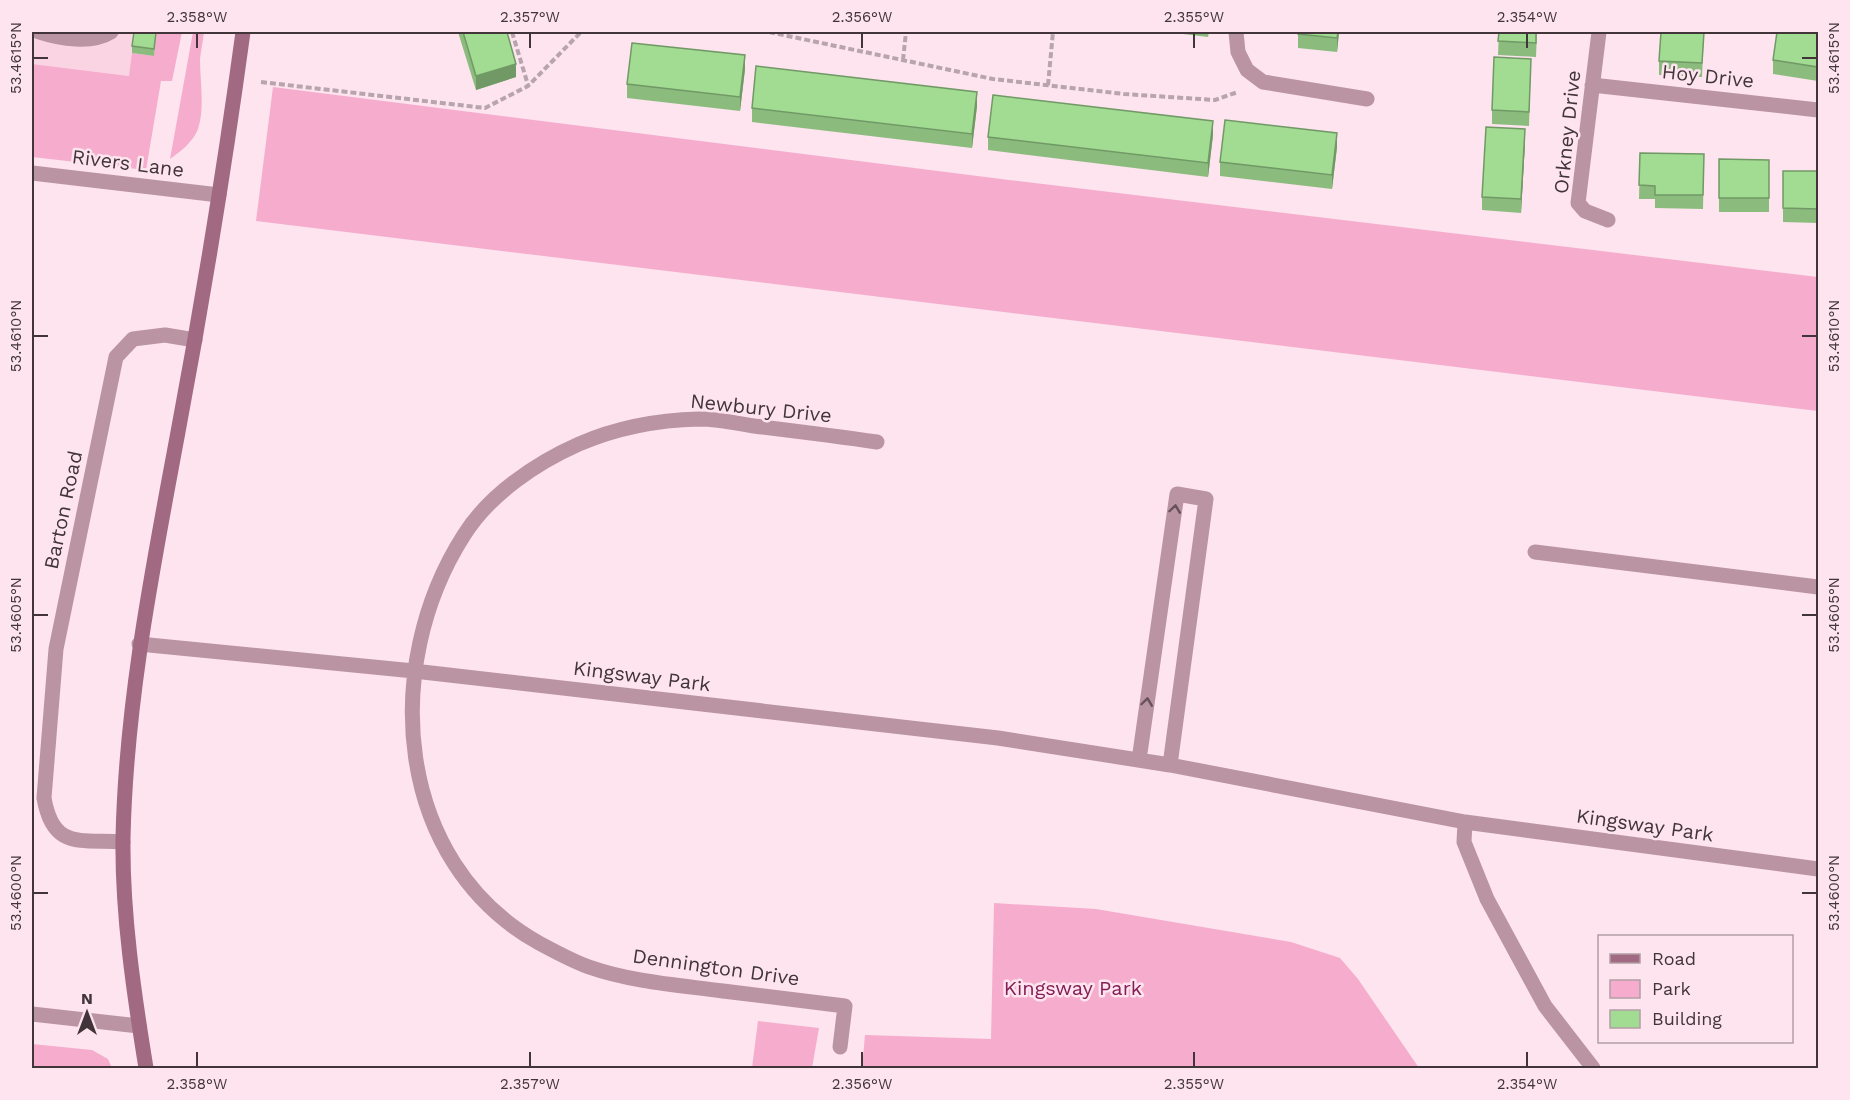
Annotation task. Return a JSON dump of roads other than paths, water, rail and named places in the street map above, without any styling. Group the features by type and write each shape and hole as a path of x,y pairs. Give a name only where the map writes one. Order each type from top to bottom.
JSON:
{"main road":[{"path":"146,1068 128,934 123,842 129,727 139,644 195,340 243,32"}],"street":[{"path":"39,32 52,36 84,39 96,38 111,32"},
{"path":"1236,32 1238,52 1247,70 1263,82 1367,99"},
{"name":"Orkney Drive","path":"1599,32 1578,203 1585,211 1608,220"},
{"name":"Hoy Drive","path":"1592,85 1818,110"},
{"name":"Rivers Lane","path":"32,173 219,195"},
{"name":"Barton Road","path":"123,842 67,839 53,829 47,815 44,798 56,649 116,357 133,339 165,335 195,340"},
{"name":"Newbury Drive","path":"414,671 424,625 441,576 465,533 500,493 536,465 581,443 641,424 701,419 877,442"},
{"path":"1139,759 1177,494 1206,499 1170,765"},
{"path":"1535,552 1818,586"},
{"name":"Kingsway Park","path":"139,644 414,671 998,738 1139,759 1465,822 1818,869"},
{"name":"Dennington Drive","path":"414,671 412,736 422,790 436,833 460,874 494,913 538,942 588,967 647,982 846,1006 840,1047"},
{"path":"1465,822 1464,843 1487,899 1545,1006 1593,1068"},
{"path":"32,1014 139,1026"}]}
